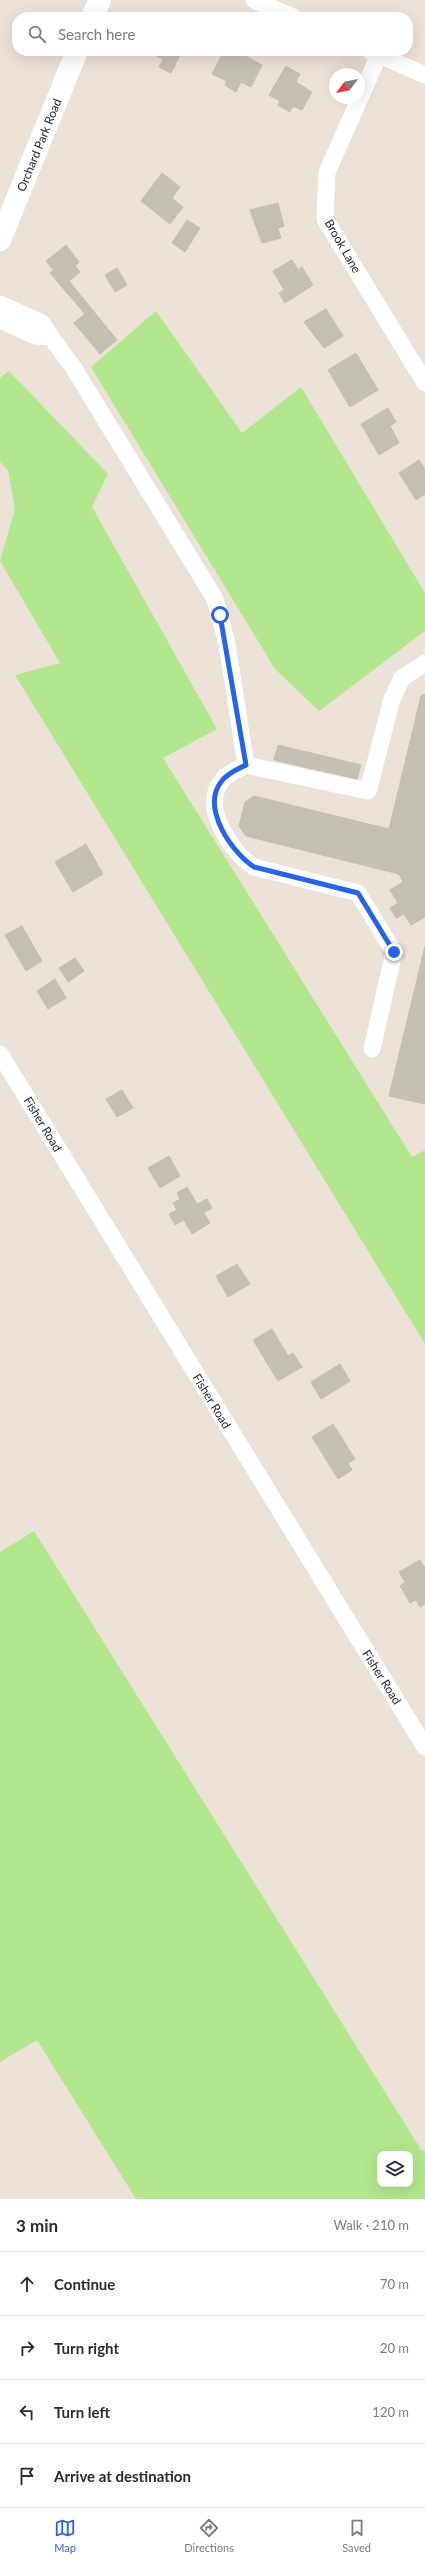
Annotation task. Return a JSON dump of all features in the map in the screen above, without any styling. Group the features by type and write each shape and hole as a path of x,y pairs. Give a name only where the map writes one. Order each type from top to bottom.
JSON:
{"main road":[{"path":"94,12 100,0"},
{"name":"Orchard Park Road","path":"0,240 75,56"}],"street":[{"path":"254,0 282,12"},
{"name":"Brook Lane","path":"373,56 327,172 325,219 425,383"},
{"path":"381,56 425,75"},
{"path":"0,304 42,323 73,367 215,599 226,644 246,765"},
{"path":"0,320 35,336 51,337"},
{"path":"372,1048 394,952 358,893 254,867 241,859 220,825 214,804 215,792 221,781 246,765 368,791 392,700 402,678 425,663"},
{"name":"Fisher Road","path":"0,1054 425,1747"}],"green space":[{"path":"156,311 242,433 301,387 425,593 425,631 319,711 275,669 91,367"},
{"path":"9,371 108,474 92,507 217,729 163,758 412,1157 425,1150 425,1344 15,675 60,663 0,561 15,509 8,470 0,462 0,378"},
{"path":"34,1531 422,2151 425,2150 425,2199 136,2199 37,2040 0,2062 0,1552"}],"building":[{"path":"156,56 180,56 171,73 159,67 163,59"},
{"path":"221,56 245,56 262,65 251,87 241,82 236,92 225,85 227,81 212,74"},
{"path":"286,66 300,74 296,82 312,92 302,110 293,106 290,112 278,105 280,101 269,95"},
{"path":"162,173 180,187 172,198 183,207 170,224 141,201"},
{"path":"278,203 284,226 278,228 281,238 262,243 250,210"},
{"path":"187,220 200,228 185,252 172,243"},
{"path":"66,245 79,262 75,266 80,272 69,281 117,340 100,354 74,323 85,314 50,273 54,270 46,261"},
{"path":"292,260 298,270 302,267 313,285 285,303 279,293 284,290 273,271"},
{"path":"117,268 127,285 115,292 105,275"},
{"path":"326,309 343,336 324,348 304,322"},
{"path":"356,353 378,390 350,407 328,370"},
{"path":"388,408 396,422 390,426 399,443 379,455 361,424"},
{"path":"419,460 425,469 425,494 416,500 399,473"},
{"path":"425,694 425,917 411,925 404,914 396,918 390,908 398,903 390,890 403,882 399,874 246,836 239,826 245,802 254,796 389,829 421,696"},
{"path":"278,745 361,765 357,779 274,760"},
{"path":"86,844 103,874 73,892 55,862"},
{"path":"22,926 42,961 26,971 5,935"},
{"path":"425,946 425,1104 389,1096"},
{"path":"75,958 84,971 68,982 59,968"},
{"path":"55,979 66,998 48,1009 37,991"},
{"path":"122,1090 133,1108 117,1117 106,1099"},
{"path":"169,1156 180,1176 160,1188 148,1168"},
{"path":"187,1187 197,1204 207,1199 212,1208 204,1213 210,1223 192,1234 184,1220 175,1225 169,1214 177,1210 173,1203 180,1199 177,1193"},
{"path":"237,1264 250,1284 228,1297 216,1276"},
{"path":"272,1329 288,1356 293,1353 302,1367 278,1381 253,1340"},
{"path":"340,1364 350,1381 321,1399 311,1382"},
{"path":"333,1424 355,1459 348,1463 352,1470 338,1479 312,1437"},
{"path":"420,1560 425,1568 425,1604 420,1607 416,1600 410,1603 400,1586 405,1582 399,1572"}],"route":[{"path":"220,615 246,765 221,781 215,792 214,804 220,825 241,859 254,867 358,893 394,952"}]}
